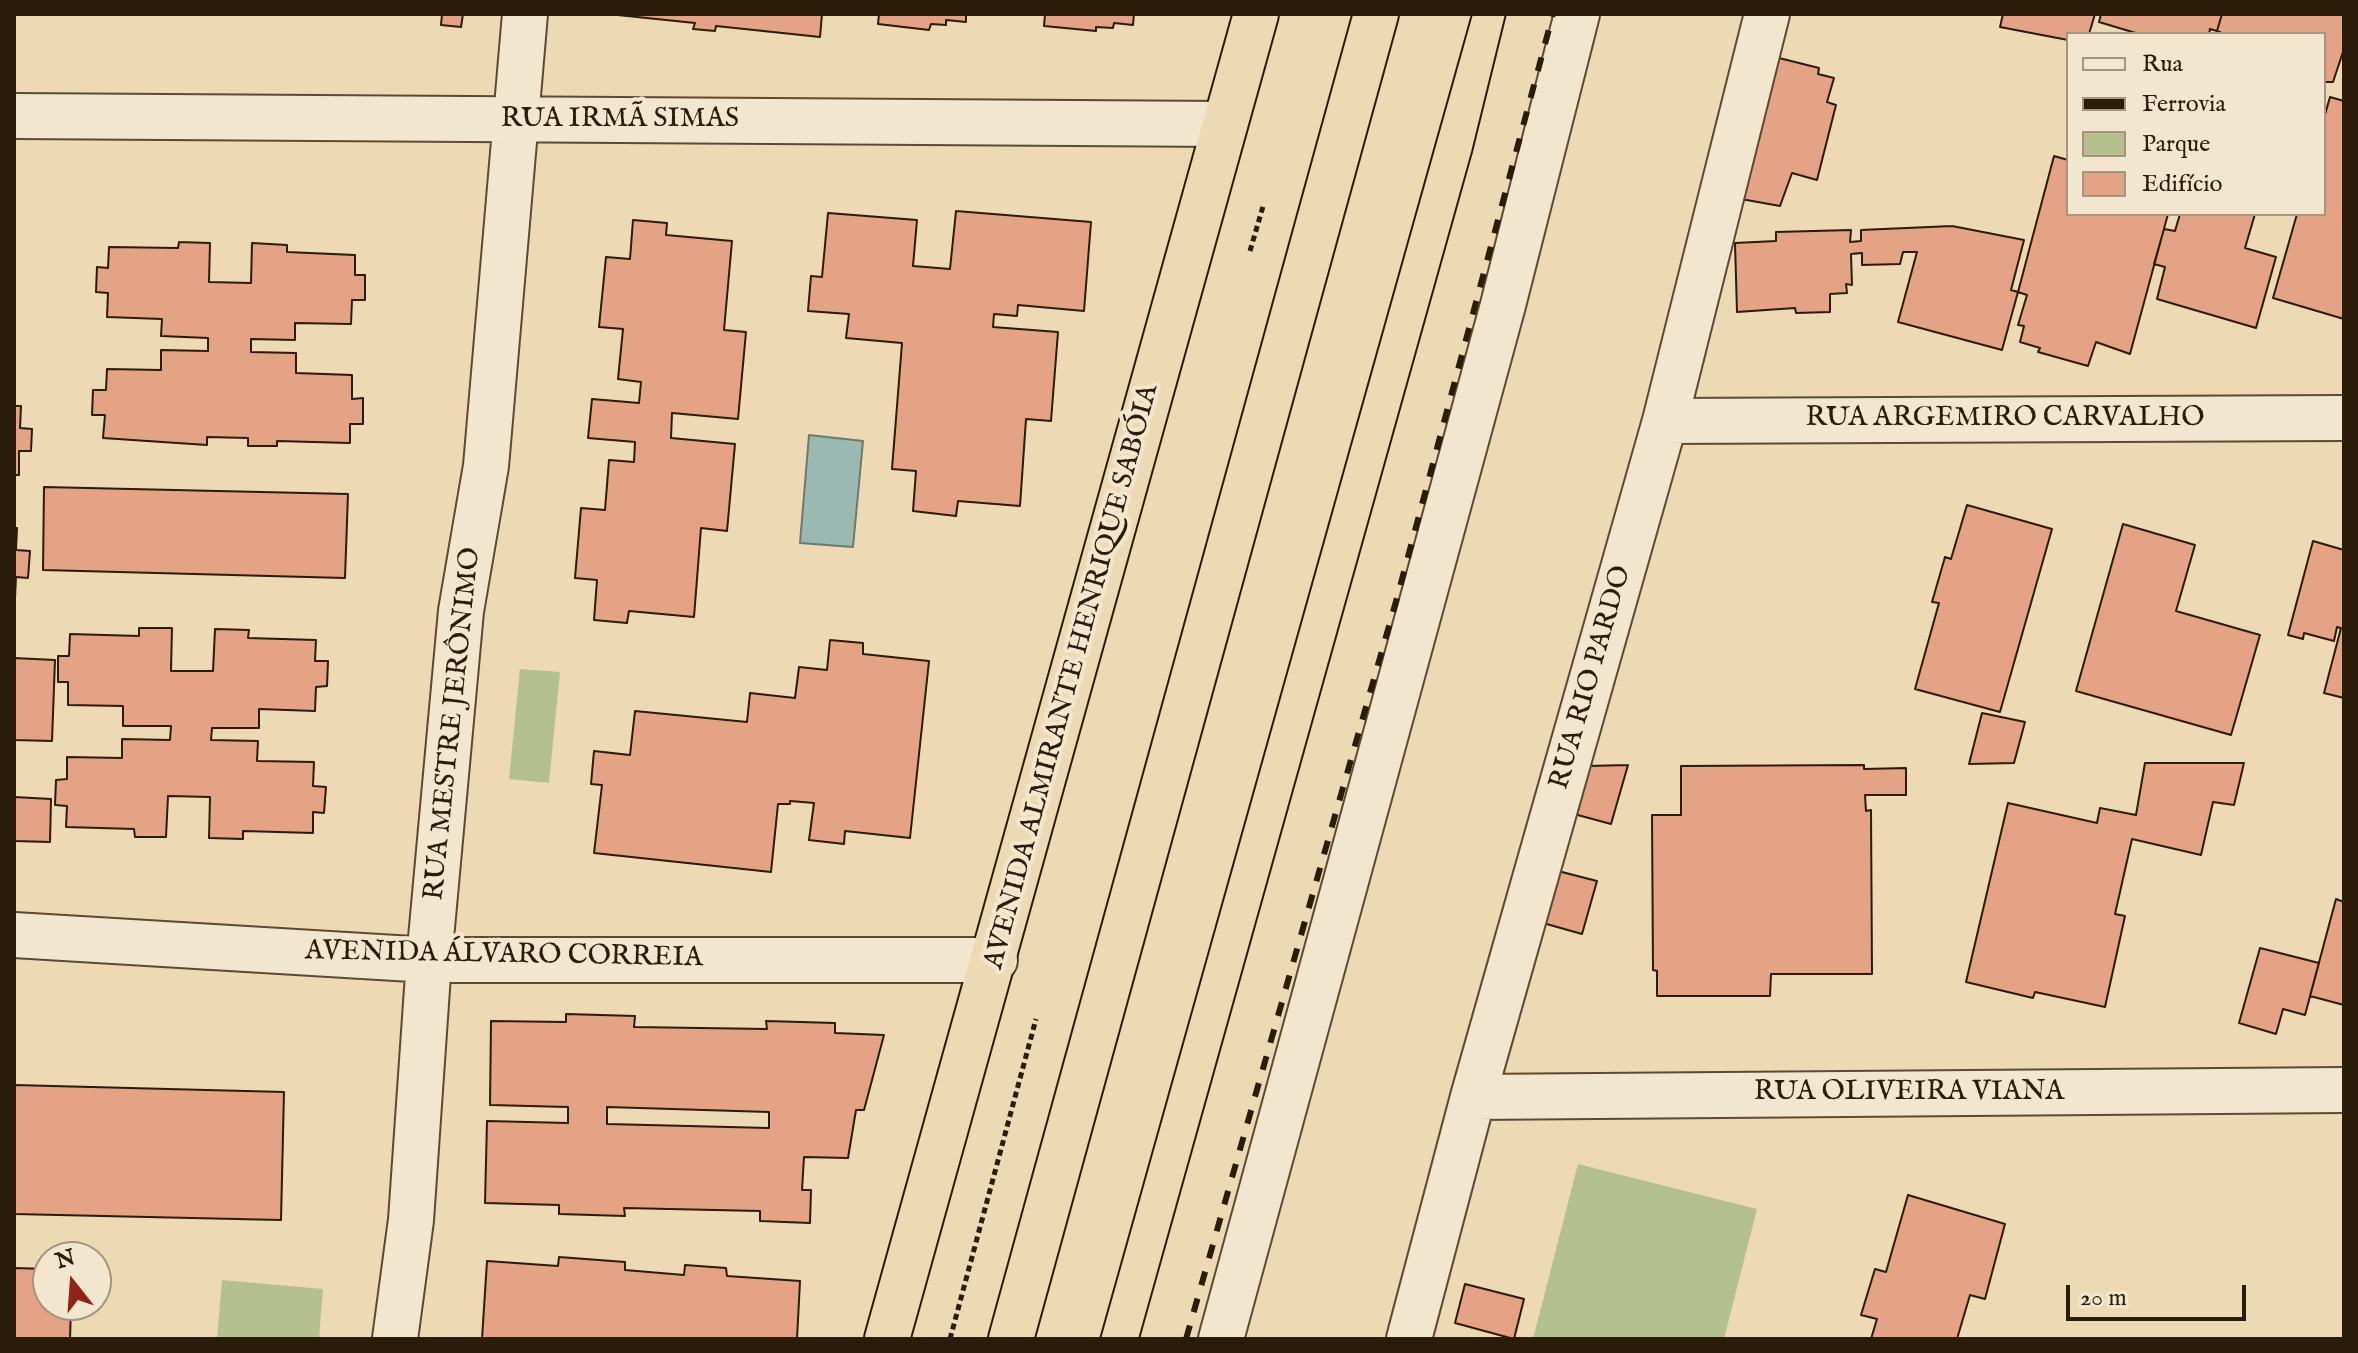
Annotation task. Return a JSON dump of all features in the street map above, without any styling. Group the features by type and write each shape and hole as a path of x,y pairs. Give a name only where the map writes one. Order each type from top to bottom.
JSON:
{"highway":[{"name":"AVENIDA ALMIRANTE HENRIQUE SABÓIA","path":"887,1339 1256,14"},
{"path":"1011,1339 1376,14"}],"street":[{"name":"RUA MESTRE JERÔNIMO","path":"395,1339 411,1220 429,960 461,611 486,466 525,14"},
{"path":"1221,1339 1503,305 1577,14"},
{"name":"RUA RIO PARDO","path":"1409,1339 1473,1097 1665,421 1767,14"},
{"name":"RUA IRMÃ SIMAS","path":"14,116 1225,124"},
{"name":"RUA ARGEMIRO CARVALHO","path":"1665,421 2344,418"},
{"name":"AVENIDA ÁLVARO CORREIA","path":"14,935 429,960 995,960"},
{"name":"RUA OLIVEIRA VIANA","path":"1473,1097 2344,1090"}],"green space":[{"path":"520,669 560,672 549,783 509,779"},
{"path":"1578,1164 1757,1209 1724,1339 1533,1339"},
{"path":"222,1280 323,1289 319,1339 217,1339"}],"water":[{"path":"809,435 863,441 853,547 800,543"}],"building":[{"path":"442,14 463,14 461,27 441,25"},
{"path":"608,14 822,14 820,37 716,26 715,31 693,29 695,23"},
{"path":"879,14 966,14 966,22 946,20 946,25 931,24 929,30 878,24"},
{"path":"1045,14 1134,14 1133,25 1114,23 1113,28 1096,27 1096,31 1044,26"},
{"path":"2003,14 2095,14 2090,32 2066,32 2066,40 2000,27"},
{"path":"2101,14 2222,14 2217,31 2210,29 2209,32 2132,32 2099,22"},
{"path":"2222,14 2344,14 2344,49 2333,82 2326,82 2326,32 2217,31"},
{"path":"1779,58 1819,68 1818,74 1834,78 1827,102 1836,105 1817,180 1792,173 1780,206 1741,199"},
{"path":"2330,97 2344,101 2344,319 2273,298 2296,216 2326,216 2326,111"},
{"path":"2054,156 2066,159 2066,216 2167,216 2130,354 2096,342 2088,366 2038,352 2040,348 2020,342 2024,326 2018,325 2027,295 2018,292"},
{"path":"956,211 1091,222 1084,311 1018,305 1017,316 994,314 993,327 1058,332 1051,421 1026,419 1020,506 958,501 956,516 913,511 916,471 892,469 902,343 846,338 849,314 808,311 811,276 822,277 828,213 917,220 913,266 950,269"},
{"path":"2179,216 2254,216 2245,248 2276,257 2256,328 2157,299 2165,267 2154,264 2164,229 2175,231"},
{"path":"633,220 667,223 666,235 732,241 724,330 746,332 738,419 672,413 671,438 735,444 727,531 701,528 694,617 629,611 627,623 594,620 597,580 575,578 581,508 605,510 609,460 634,462 635,442 588,438 592,399 639,403 641,382 618,379 623,329 599,327 606,257 630,259"},
{"path":"1952,226 2024,240 2011,290 2018,292 2002,350 1898,322 1917,252 1903,252 1900,264 1862,265 1862,253 1851,254 1852,285 1846,284 1847,293 1830,294 1830,312 1796,313 1795,308 1737,312 1735,243 1776,241 1776,232 1851,230 1850,242 1861,241 1861,230"},
{"path":"179,242 210,243 209,282 251,283 252,243 287,245 287,252 355,255 355,275 365,275 365,300 352,300 351,324 295,323 295,340 251,339 251,352 296,353 296,373 352,375 352,399 363,398 363,424 350,424 350,443 277,441 277,446 248,446 248,438 207,437 207,445 103,438 105,415 92,415 93,390 106,390 107,369 161,370 161,350 208,351 208,338 161,336 162,319 107,317 108,293 96,292 97,267 108,268 109,247 178,248"},
{"path":"14,406 21,406 20,428 32,429 31,451 19,451 19,475 14,475"},
{"path":"44,487 348,494 345,578 43,570"},
{"path":"1967,505 2052,529 2000,712 1915,689 1939,603 1932,602 1945,557 1951,559"},
{"path":"2123,524 2195,545 2176,611 2260,635 2231,735 2076,691"},
{"path":"14,528 17,528 16,550 30,551 28,578 16,577 15,598"},
{"path":"2313,541 2344,550 2344,698 2324,693 2341,628 2337,627 2334,641 2304,633 2303,639 2288,635"},
{"path":"139,628 172,628 171,671 213,671 215,629 249,630 248,638 316,640 315,661 328,661 327,686 316,687 315,711 259,709 259,728 212,728 211,740 258,741 257,761 314,762 313,786 326,787 324,813 313,812 313,833 243,831 243,839 209,838 210,797 168,796 166,837 135,837 134,829 66,827 67,806 55,805 56,780 67,779 67,757 122,758 122,739 170,740 171,726 123,726 123,706 68,705 68,682 58,682 58,656 69,656 70,634 139,636"},
{"path":"830,640 863,643 863,654 929,661 910,838 845,831 844,844 809,840 814,803 790,801 790,804 778,804 771,872 594,853 602,785 591,784 594,751 630,755 635,711 747,722 750,693 795,698 799,667 827,670"},
{"path":"14,658 55,660 52,741 14,740"},
{"path":"1982,713 2025,722 2014,763 1969,764"},
{"path":"2145,763 2244,763 2234,805 2213,802 2201,855 2132,839 2115,914 2125,916 2105,1007 2035,992 2033,998 1966,982 2008,803 2097,823 2100,808 2136,815"},
{"path":"1628,765 1611,824 1574,814 1587,766"},
{"path":"1864,765 1864,769 1906,768 1906,795 1865,795 1866,811 1871,810 1872,974 1771,974 1770,996 1657,996 1657,971 1653,970 1652,815 1681,815 1681,766"},
{"path":"14,797 51,799 50,842 14,841"},
{"path":"1558,871 1597,881 1582,934 1543,923"},
{"path":"2336,899 2344,902 2344,1005 2310,996"},
{"path":"2260,948 2319,963 2305,1015 2283,1009 2276,1034 2239,1023"},
{"path":"566,1014 635,1016 634,1027 767,1029 766,1021 835,1023 835,1033 884,1035 864,1110 856,1110 848,1158 804,1157 802,1190 811,1190 810,1223 760,1221 760,1211 624,1208 625,1216 559,1214 559,1205 485,1203 487,1121 568,1123 568,1107 490,1105 491,1021 566,1022","holes":["607,1107 769,1112 769,1128 607,1124"]},
{"path":"14,1085 284,1092 281,1220 14,1214"},
{"path":"1908,1195 2005,1224 1985,1299 1970,1295 1957,1339 1871,1339 1877,1319 1861,1315 1875,1269 1886,1272"},
{"path":"559,1257 625,1262 625,1270 684,1275 685,1265 726,1268 727,1276 800,1281 797,1339 482,1339 487,1261 558,1266"},
{"path":"14,1268 32,1269 32,1321 71,1321 70,1339 14,1339"},
{"path":"1465,1284 1524,1299 1514,1339 1455,1323"}],"tram line":[{"path":"1100,1339 1472,14"},
{"path":"1139,1339 1472,152 1506,14"}],"railway":[{"path":"1186,1339 1397,598 1553,14"}]}
